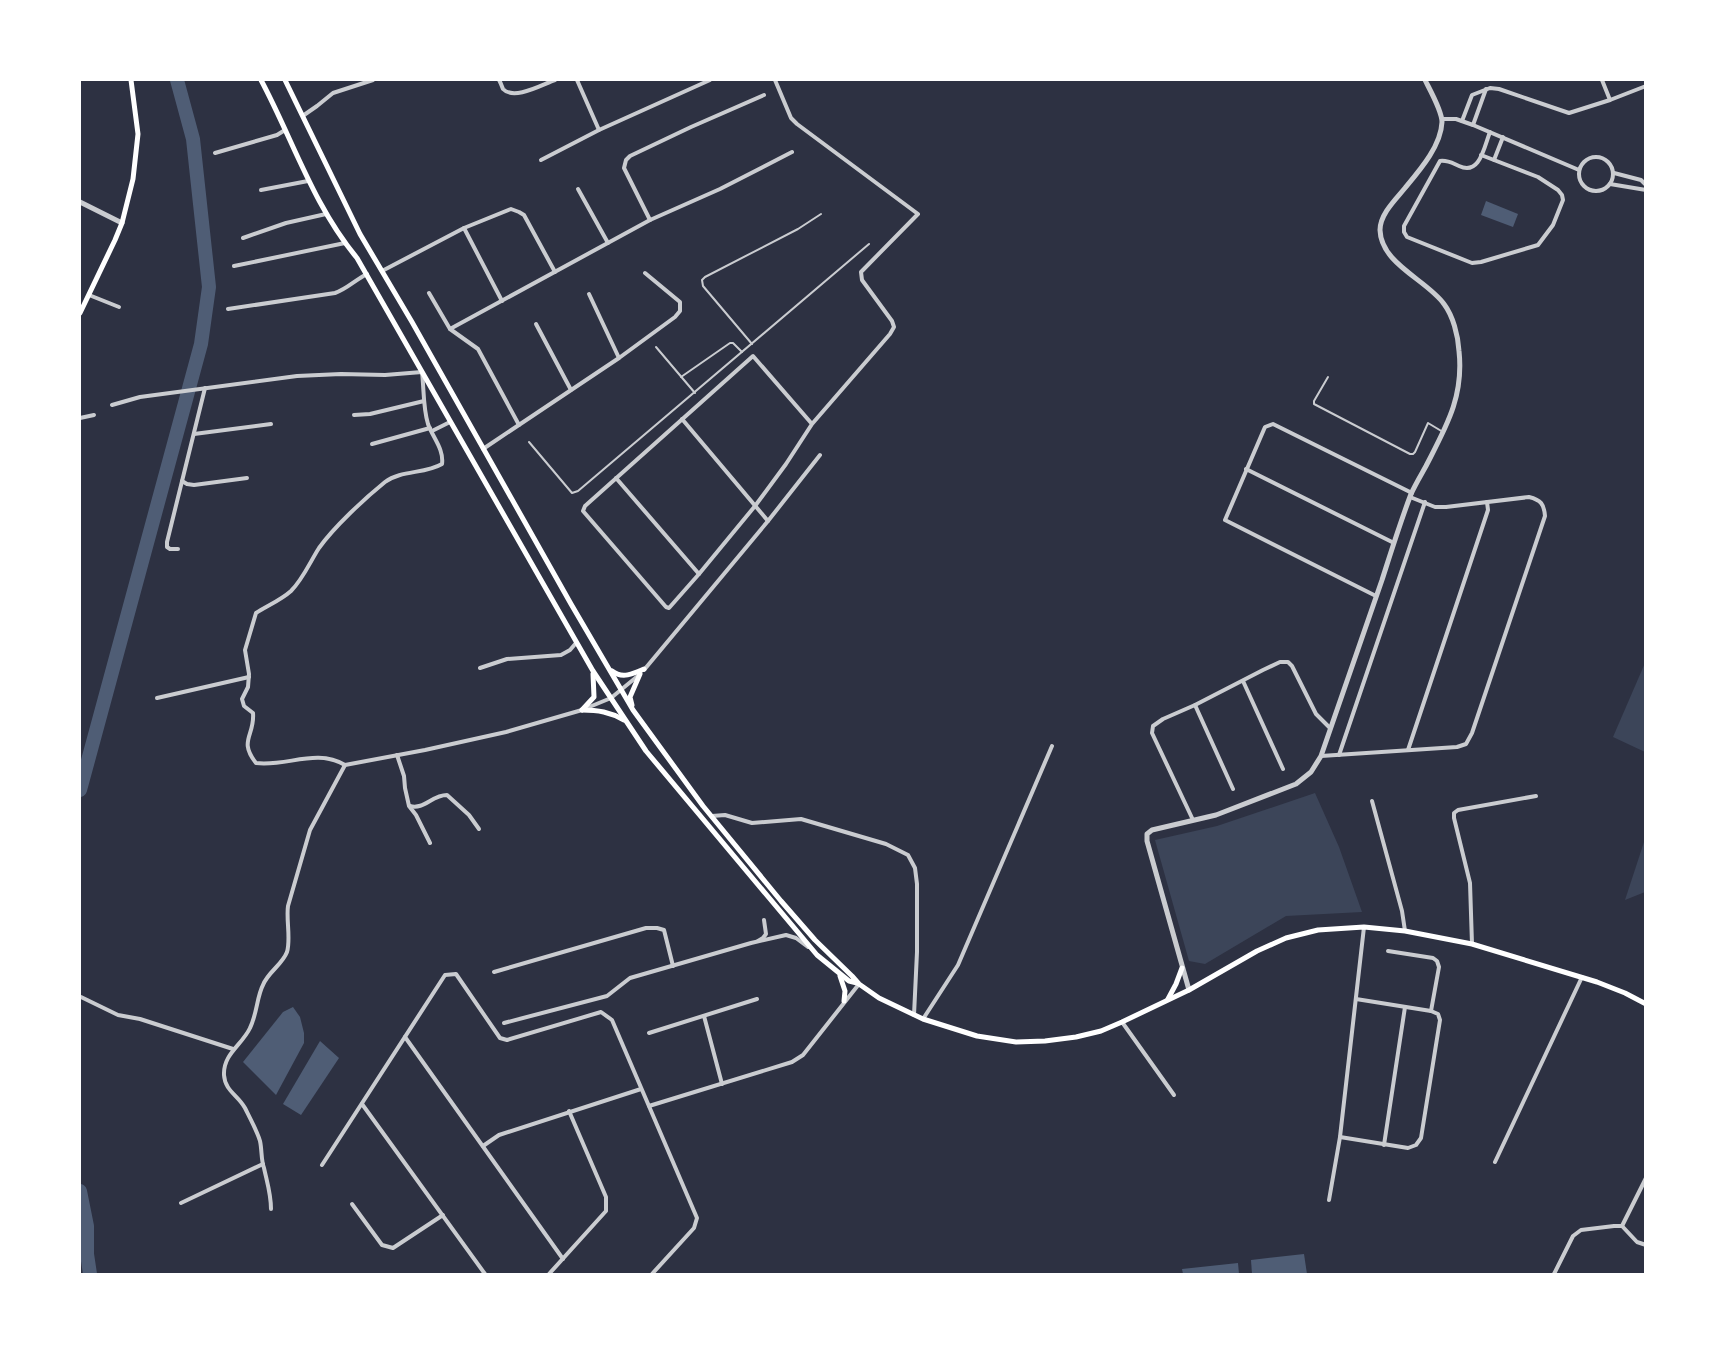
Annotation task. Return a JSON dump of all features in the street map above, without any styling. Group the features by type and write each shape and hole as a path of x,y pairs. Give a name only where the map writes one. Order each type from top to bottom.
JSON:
{"main road":[{"path":"80,313 122,223 133,179 138,150 138,126 130,80"},
{"path":"261,80 326,214 367,274 610,698 646,751 817,955 849,981 859,984"},
{"path":"285,80 360,234 633,710 699,801 799,921 859,984 888,1003 922,1019 976,1035 1016,1042 1035,1042 1076,1037 1101,1031 1189,990 1257,951 1286,938 1318,930 1364,927 1405,931 1472,944 1582,977 1625,993 1646,1004"},
{"path":"606,666 615,674 622,676 642,672"},
{"path":"582,710 594,697 593,671"},
{"path":"633,710 630,697 642,672"},
{"path":"582,710 601,710 626,721"},
{"path":"1167,1000 1182,968"},
{"path":"839,974 845,990 844,1001"}],"street":[{"path":"304,115 333,93 359,82 373,80"},
{"path":"499,80 502,88 510,93 520,93 555,80"},
{"path":"577,80 599,130"},
{"path":"541,160 599,130 710,80"},
{"path":"775,80 791,118 797,124 918,214 861,272 862,280 894,327 812,424 786,464 754,506 669,608 583,511 585,506 753,356 812,424"},
{"path":"1189,990 1147,841 1148,834 1152,830 1216,815 1296,784 1311,772 1321,756 1411,495 1454,409 1460,375 1459,348 1445,304 1434,292 1401,267 1384,244 1380,230 1388,210 1439,136 1442,119 1425,80"},
{"path":"1602,80 1610,100"},
{"path":"1462,121 1472,95 1486,89 1499,89 1569,113 1646,86"},
{"path":"1473,125 1486,89"},
{"path":"650,220 624,168 626,160 691,127 764,95"},
{"path":"1442,119 1462,121 1473,125 1578,170"},
{"path":"215,153 277,135 285,130"},
{"path":"1481,155 1538,177 1562,195 1563,200 1553,225 1538,245 1472,263 1407,237 1404,226 1440,161 1446,160 1465,169 1474,168 1490,132"},
{"path":"1494,160 1503,137"},
{"path":"450,329 650,220 720,189 792,152"},
{"path":"1600,156 1609,162 1613,173 1610,184 1601,190 1589,190 1580,182 1578,170 1589,157 1600,156"},
{"path":"1613,173 1641,180 1646,185"},
{"path":"261,190 308,181"},
{"path":"1610,184 1646,190"},
{"path":"578,189 608,243"},
{"path":"80,202 122,223"},
{"path":"382,271 464,228 511,209 524,215 555,272"},
{"path":"243,238 286,223 326,214"},
{"path":"464,228 502,301"},
{"path":"234,266 345,243"},
{"path":"483,450 619,358 675,317 680,311 680,302 645,273"},
{"path":"228,309 334,293 343,290 353,281 367,274"},
{"path":"429,293 450,329 478,349 519,425"},
{"path":"589,294 619,358"},
{"path":"88,295 119,307"},
{"path":"536,324 571,390"},
{"path":"112,405 140,397 297,376 385,375 422,372 424,401 431,429 443,455 442,464 433,469 400,475 387,481 335,528 289,592 256,613 245,650 249,677 248,687 242,699 244,706 253,713 254,719 247,744 249,754 256,764 270,765 313,758 334,759 345,765 397,755 506,732 582,710 610,698 642,672 820,455"},
{"path":"178,549 167,547 203,388"},
{"path":"354,415 370,414 424,401"},
{"path":"80,418 94,415"},
{"path":"682,419 768,521"},
{"path":"372,444 450,422"},
{"path":"194,434 271,424"},
{"path":"1321,756 1456,747 1466,744 1472,734 1545,516 1544,506 1539,500 1529,497 1435,507 1273,424 1265,427 1225,520 1376,596"},
{"path":"1246,469 1394,543"},
{"path":"182,481 194,485 247,478"},
{"path":"616,478 699,574"},
{"path":"1408,750 1488,510 1487,501"},
{"path":"1339,755 1425,502"},
{"path":"480,668 507,659 561,655 577,642"},
{"path":"1193,821 1152,733 1153,726 1163,719 1280,662 1288,662 1316,714 1330,728"},
{"path":"157,698 249,677"},
{"path":"1243,681 1283,769"},
{"path":"1195,705 1233,789"},
{"path":"922,1019 958,965 1052,746"},
{"path":"397,755 404,776 406,798 430,843"},
{"path":"271,1209 271,1194 260,1141 245,1107 228,1090 224,1066 233,1049 249,1029 257,1009 262,984 281,962 287,951 288,906 310,830 345,765"},
{"path":"409,806 421,807 431,799 447,795 469,815 478,829"},
{"path":"1472,944 1470,882 1454,813 1458,810 1536,796"},
{"path":"1371,801 1402,910 1405,931"},
{"path":"712,816 725,815 752,823 801,819 886,844 908,855 915,868 917,884 914,1016"},
{"path":"751,944 766,934 764,920"},
{"path":"1329,1200 1340,1137 1364,927"},
{"path":"494,972 646,928 664,930 673,966"},
{"path":"504,1023 607,996 630,978 786,935 796,938 817,955"},
{"path":"1388,951 1433,958 1437,961 1431,1011"},
{"path":"322,1165 445,975 456,974 500,1038 507,1040 601,1012 612,1020 696,1218 694,1227 652,1275"},
{"path":"1495,1162 1582,977"},
{"path":"650,1106 792,1062 803,1055 859,984"},
{"path":"81,997 117,1015 140,1019 233,1049"},
{"path":"649,1033 757,999"},
{"path":"1340,1137 1408,1148 1416,1145 1421,1138 1440,1020 1438,1014 1431,1011 1356,999"},
{"path":"1384,1144 1405,1007"},
{"path":"704,1016 723,1084"},
{"path":"1122,1022 1174,1095"},
{"path":"405,1037 563,1259"},
{"path":"483,1146 499,1135 641,1089"},
{"path":"362,1104 485,1275"},
{"path":"549,1275 606,1211 606,1197 569,1111"},
{"path":"181,1203 263,1164"},
{"path":"1622,1226 1646,1178"},
{"path":"352,1204 382,1245 393,1248 443,1215"},
{"path":"1554,1275 1573,1236 1581,1230 1622,1226 1637,1242 1646,1245"}],"lane":[{"path":"752,344 703,286 702,280 705,276 798,229 821,214"},
{"path":"529,442 572,493 578,491 868,244"},
{"path":"681,377 730,343 742,352"},
{"path":"656,346 695,393"},
{"path":"747,349 753,356"},
{"path":"1328,377 1314,404 1410,454 1415,452 1428,423 1443,432"}],"shaded area":[{"path":"1486,201 1518,214 1513,227 1481,215"},
{"path":"1645,663 1645,752 1613,737"},
{"path":"1315,793 1339,847 1362,912 1286,916 1205,964 1189,961 1155,840 1217,826"},
{"path":"1645,839 1645,892 1625,900"},
{"path":"293,1007 300,1017 304,1043 276,1095 243,1062 283,1012"},
{"path":"320,1041 339,1058 301,1115 283,1104"},
{"path":"1304,1254 1307,1274 1252,1274 1251,1260"},
{"path":"1238,1263 1239,1274 1183,1274 1182,1269"}],"waterway":[{"path":"80,790 201,344 209,287 193,139 177,80"},
{"path":"80,1191 87,1226 90,1274"}]}
